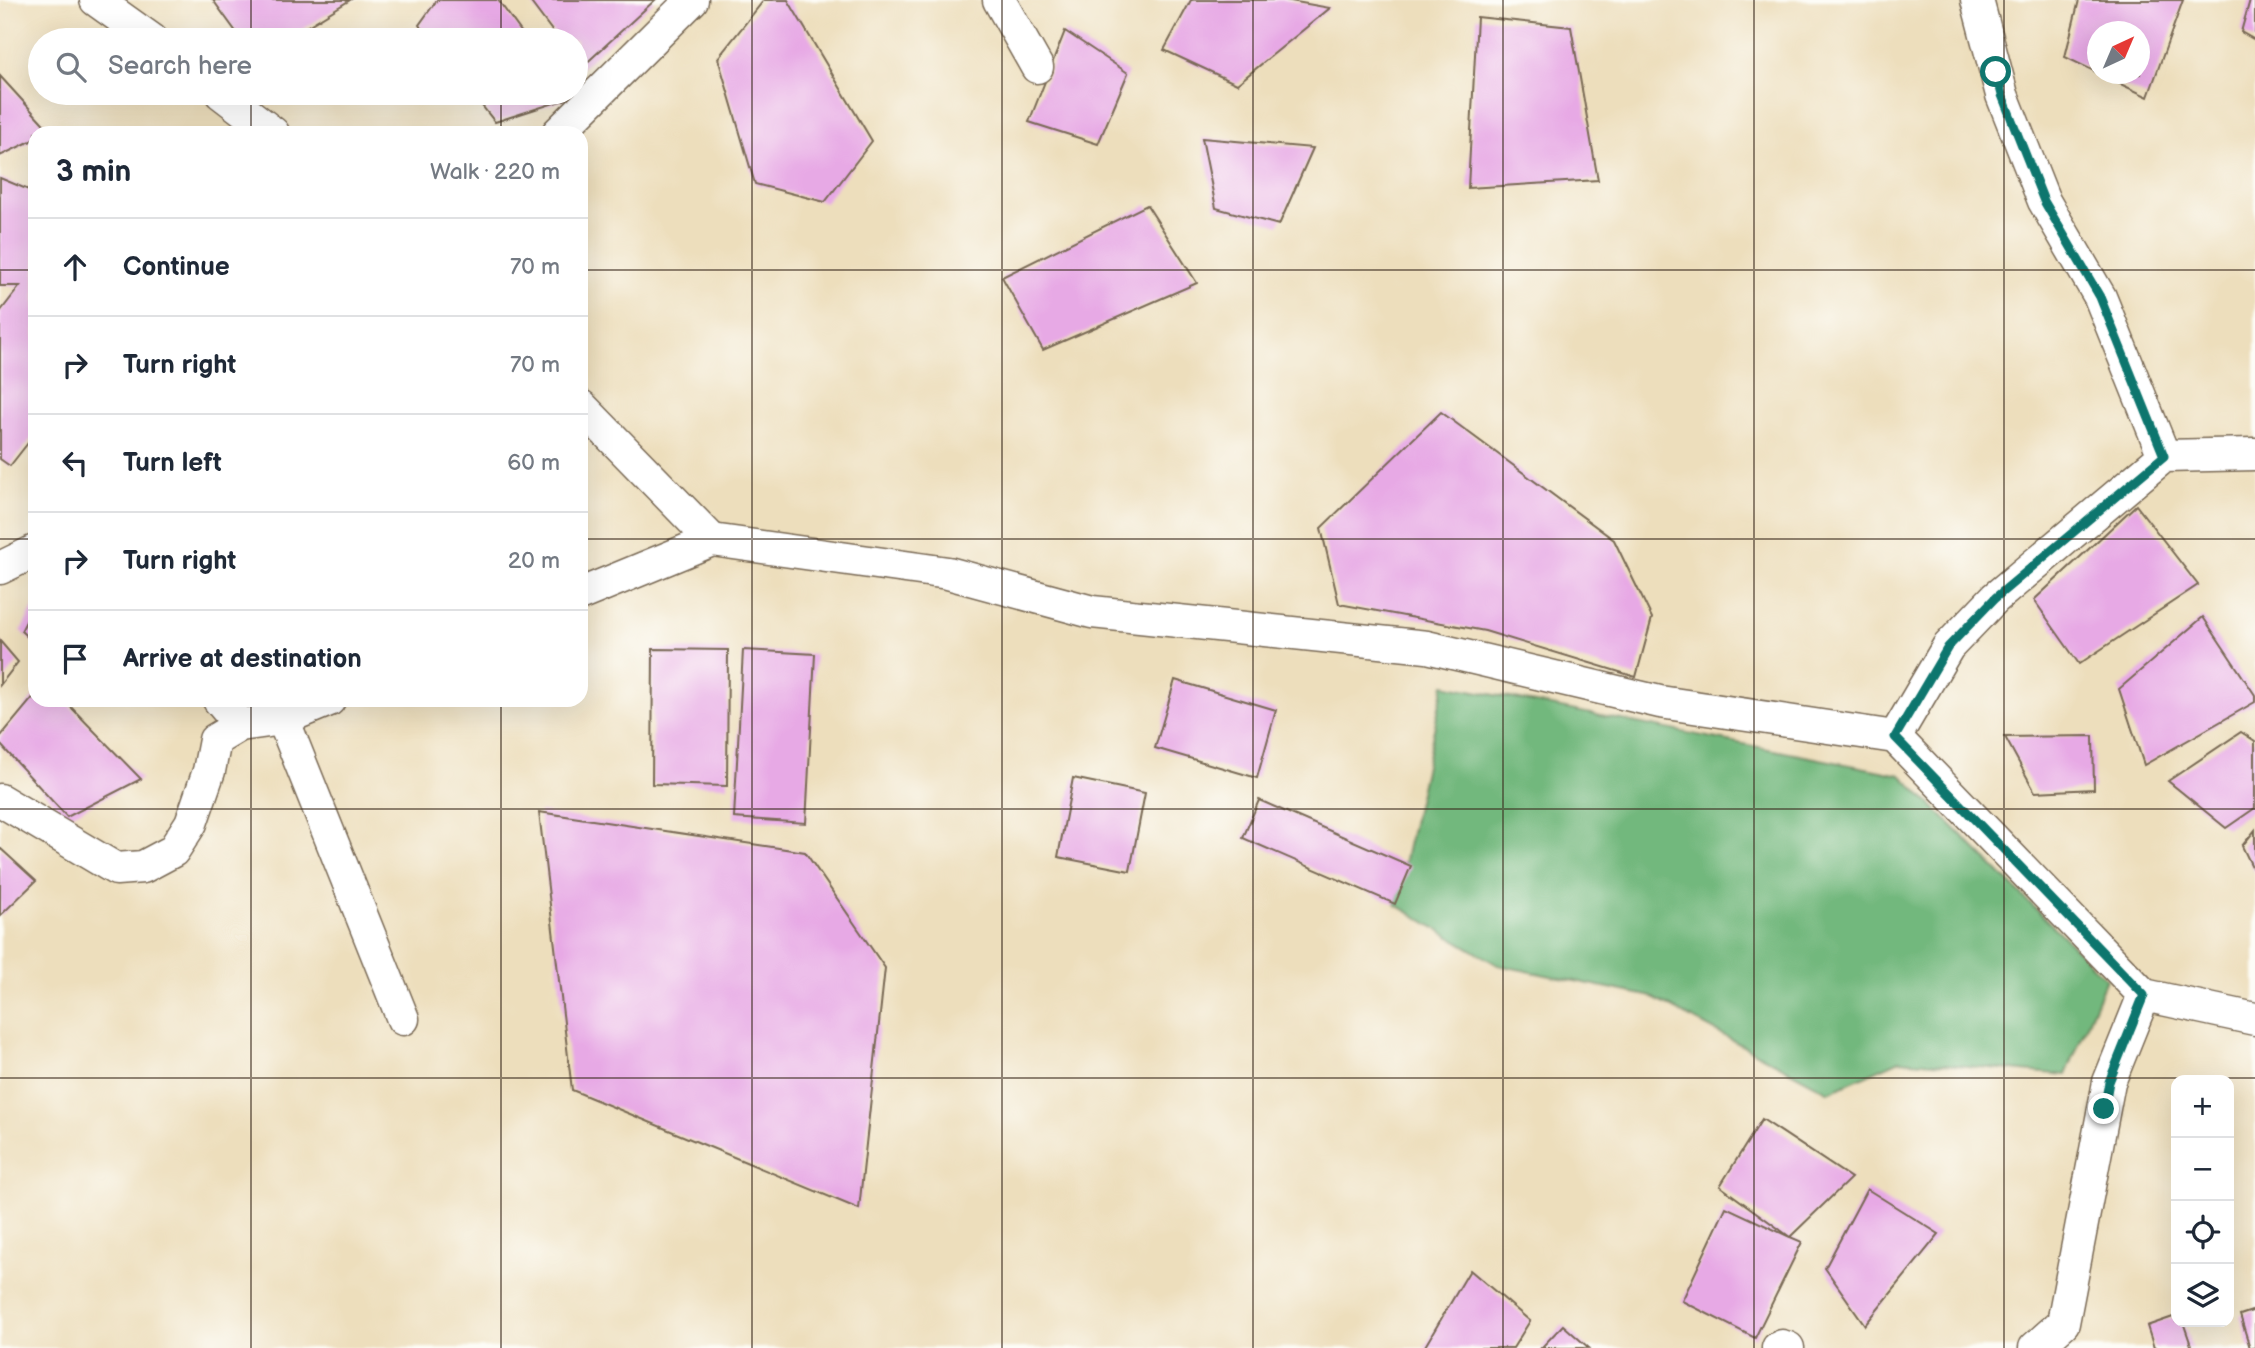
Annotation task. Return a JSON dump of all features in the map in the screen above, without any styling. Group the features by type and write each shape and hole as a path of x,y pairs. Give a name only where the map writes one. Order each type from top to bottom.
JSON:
{"street":[{"path":"96,0 135,28"},
{"path":"588,103 692,0"},
{"path":"999,0 1037,66"},
{"path":"1977,0 2002,95 2044,201 2100,297 2164,456"},
{"path":"237,105 264,126"},
{"path":"565,126 586,105"},
{"path":"588,413 712,540"},
{"path":"1895,737 1948,647 1985,607 2164,456 2255,454"},
{"path":"588,591 712,540 948,573 1092,611 1427,647 1660,702 1895,737 2144,995 2255,1020"},
{"path":"0,568 28,554"},
{"path":"225,707 240,725"},
{"path":"0,800 116,869 143,867 173,851 191,823 209,771 215,740 240,725 283,719 312,707"},
{"path":"283,719 403,1019"},
{"path":"2035,1348 2063,1323 2109,1082 2144,995"},
{"path":"1778,1348 1788,1348"}],"green space":[{"path":"1444,685 1901,775 2106,979 2066,1075 1900,1060 1829,1092 1652,997 1498,965 1395,904"}],"building":[{"path":"213,0 350,0 304,28 233,28"},
{"path":"437,0 498,0 518,28 421,28 419,25"},
{"path":"529,0 655,0 588,62 588,28 550,28"},
{"path":"764,0 788,0 872,141 825,202 755,184 718,58"},
{"path":"1191,0 1285,0 1330,8 1237,84 1164,50"},
{"path":"2079,0 2183,0 2148,97 2120,84 2150,84 2150,21 2087,21 2087,68 2065,57"},
{"path":"2250,0 2255,0 2255,40 2241,32"},
{"path":"1477,17 1571,27 1598,180 1468,188"},
{"path":"1065,31 1128,73 1098,144 1029,122"},
{"path":"0,76 46,126 28,126 28,142 0,156"},
{"path":"482,105 548,105 495,122"},
{"path":"1202,138 1313,148 1279,225 1216,208"},
{"path":"0,178 28,190 28,443 10,466 0,459 0,312 20,286 0,286"},
{"path":"1147,205 1197,283 1043,350 1002,277"},
{"path":"1441,412 1614,540 1652,618 1636,677 1485,631 1339,604 1321,528"},
{"path":"2136,505 2198,585 2079,664 2034,600"},
{"path":"2203,617 2255,695 2255,702 2144,765 2119,689"},
{"path":"28,618 28,638 21,631"},
{"path":"0,641 18,662 0,685"},
{"path":"653,649 728,650 727,786 652,784"},
{"path":"743,650 815,654 806,823 734,818"},
{"path":"1175,680 1276,710 1257,778 1155,748"},
{"path":"28,703 28,707 71,707 141,779 67,817 0,744 0,737"},
{"path":"2241,732 2255,741 2255,808 2226,828 2168,781"},
{"path":"2093,736 2094,789 2035,792 2005,737"},
{"path":"1073,778 1145,793 1130,871 1058,857"},
{"path":"1259,800 1411,866 1395,904 1243,838"},
{"path":"539,812 805,852 885,968 859,1209 572,1090"},
{"path":"2255,830 2255,873 2242,846"},
{"path":"0,848 36,881 0,916"},
{"path":"1762,1119 1851,1178 1790,1237 1720,1186"},
{"path":"1867,1189 1939,1234 1865,1325 1825,1268"},
{"path":"1726,1207 1802,1242 1755,1338 1682,1301"},
{"path":"1470,1270 1530,1321 1513,1348 1424,1348"},
{"path":"2255,1310 2255,1348 2250,1348 2240,1315"},
{"path":"2171,1318 2171,1327 2185,1327 2192,1348 2154,1348 2147,1326"},
{"path":"1563,1325 1589,1348 1541,1348"}],"route":[{"path":"1996,72 2002,95 2044,201 2100,297 2164,456 1979,614 1948,647 1895,737 2144,995 2109,1082 2104,1109"}]}
